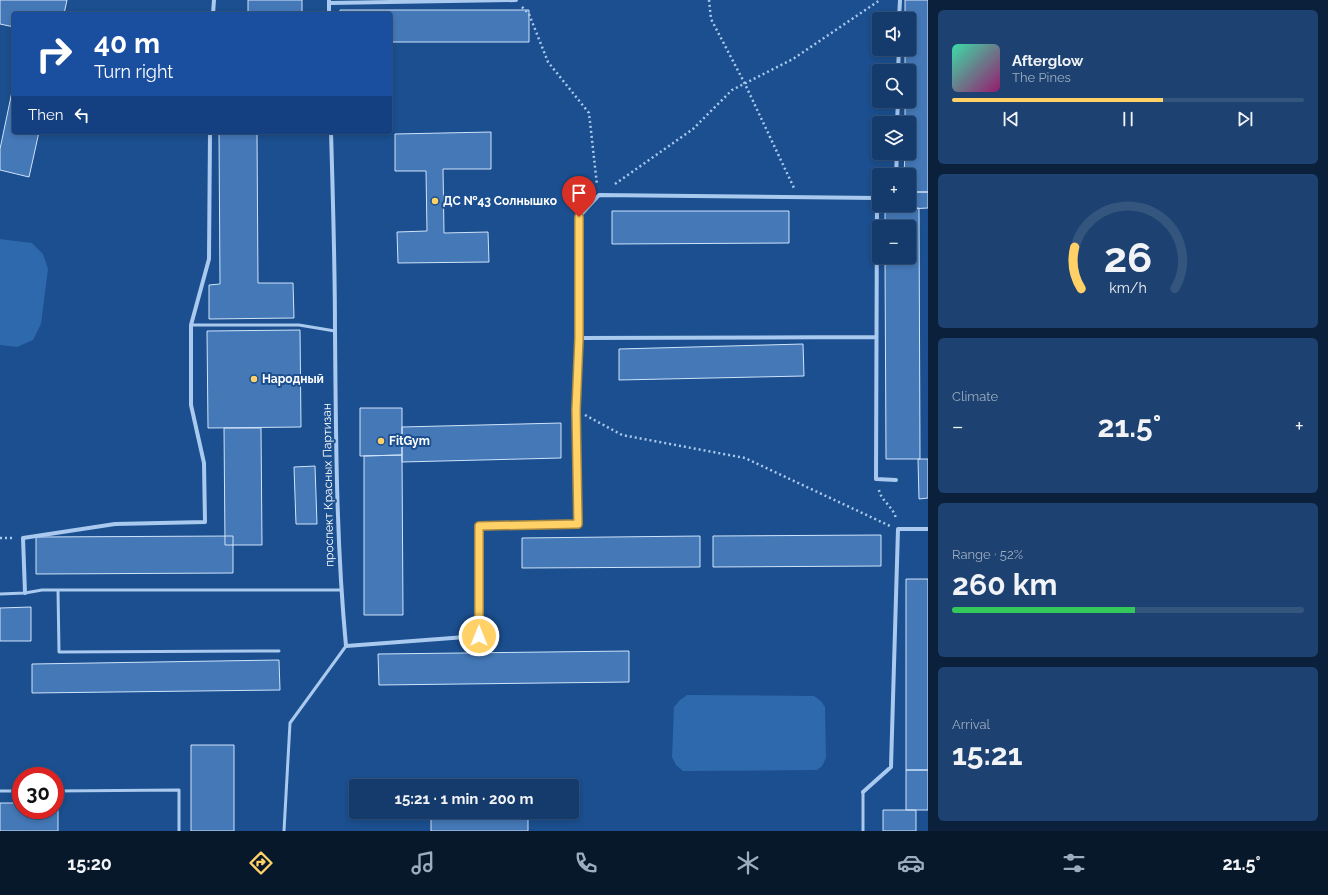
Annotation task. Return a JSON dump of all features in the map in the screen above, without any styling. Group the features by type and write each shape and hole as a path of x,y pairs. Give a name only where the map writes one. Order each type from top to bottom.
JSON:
{"street":[{"path":"213,12 214,0"},
{"path":"899,12 900,0"},
{"path":"329,12 329,1 516,1"},
{"path":"25,593 23,538 115,524 205,522 204,463 191,405 191,325 209,259 210,134"},
{"name":"проспект Красных Партизан","path":"331,134 336,479 341,590 346,646"},
{"path":"346,646 479,636 479,526 578,524 576,410 579,338 579,217 599,196 872,198"},
{"path":"878,212 876,479 896,480"},
{"path":"579,338 876,337"},
{"path":"863,792 891,767 898,529 928,529"}],"lane":[{"path":"191,325 299,325 335,331"},
{"path":"0,594 25,593 42,590 341,590"},
{"path":"58,590 59,652 278,651"},
{"path":"284,831 290,723 346,646"},
{"path":"64,791 179,790 179,831"},
{"path":"0,791 12,791"},
{"path":"863,792 863,831"}],"path":[{"path":"709,0 711,19 745,84 799,197"},
{"path":"516,1 529,14 548,62 589,113 599,196 693,129 732,90 793,60 880,0"},
{"path":"576,410 622,435 745,458 898,529"},
{"path":"876,479 880,496 895,513 898,529"}],"shaded area":[{"path":"0,239 32,243 43,254 48,269 41,324 33,340 17,347 0,345"},
{"path":"687,695 814,696 821,701 825,707 826,758 822,766 817,770 683,771 676,765 672,757 674,707"}],"building":[{"path":"0,0 67,0 64,12 12,12 12,27 0,24"},
{"path":"248,0 302,0 302,12 248,12"},
{"path":"905,0 928,0 928,192 916,192 916,168 904,168 905,160 916,160 916,116 905,116 905,108 916,108 916,64 905,64 905,56 916,56 916,12 905,12"},
{"path":"340,10 529,10 529,42 392,42 392,12 340,12"},
{"path":"12,92 12,134 39,134 29,177 0,170 0,149"},
{"name":"ДС №43 Солнышко","path":"491,132 491,169 443,169 444,233 488,232 489,262 398,263 397,232 427,231 426,171 395,171 395,134"},
{"path":"219,134 257,134 258,283 293,283 294,318 209,319 209,285 220,284"},
{"path":"916,192 928,192 928,208 916,209"},
{"path":"916,208 919,208 920,459 886,459 885,264 916,264 916,220 885,220 885,212 916,212"},
{"path":"612,211 789,211 789,243 612,244"},
{"name":"Народный","path":"300,330 301,427 208,428 207,331"},
{"path":"803,344 804,376 619,380 619,349"},
{"name":"FitGym","path":"360,408 402,408 402,455 360,456"},
{"path":"561,423 561,458 402,462 402,427"},
{"path":"224,428 261,428 262,545 225,545"},
{"path":"402,455 403,615 364,615 364,456"},
{"path":"918,459 928,459 928,498 919,499"},
{"path":"315,466 317,524 296,524 294,467"},
{"path":"881,535 881,566 713,567 713,536"},
{"path":"233,536 233,573 36,574 36,537"},
{"path":"700,536 700,567 522,568 522,538"},
{"path":"906,579 928,579 928,770 906,770"},
{"path":"31,607 31,641 0,641 0,608"},
{"path":"629,651 629,682 379,685 378,654"},
{"path":"279,660 280,690 32,693 32,664"},
{"path":"191,745 234,745 234,831 191,831"},
{"path":"906,770 928,770 928,810 906,810"},
{"path":"0,803 12,803 12,819 58,819 58,831 0,831"},
{"path":"883,810 916,810 916,831 883,831"},
{"path":"431,819 528,819 528,831 431,831"}],"place":[{"name":"ДС №43 Солнышко","path":"435,201"},
{"name":"Народный","path":"254,379"},
{"name":"FitGym","path":"381,441"}],"route":[{"path":"479,636 479,526 578,524 576,410 579,338 579,217"}]}
